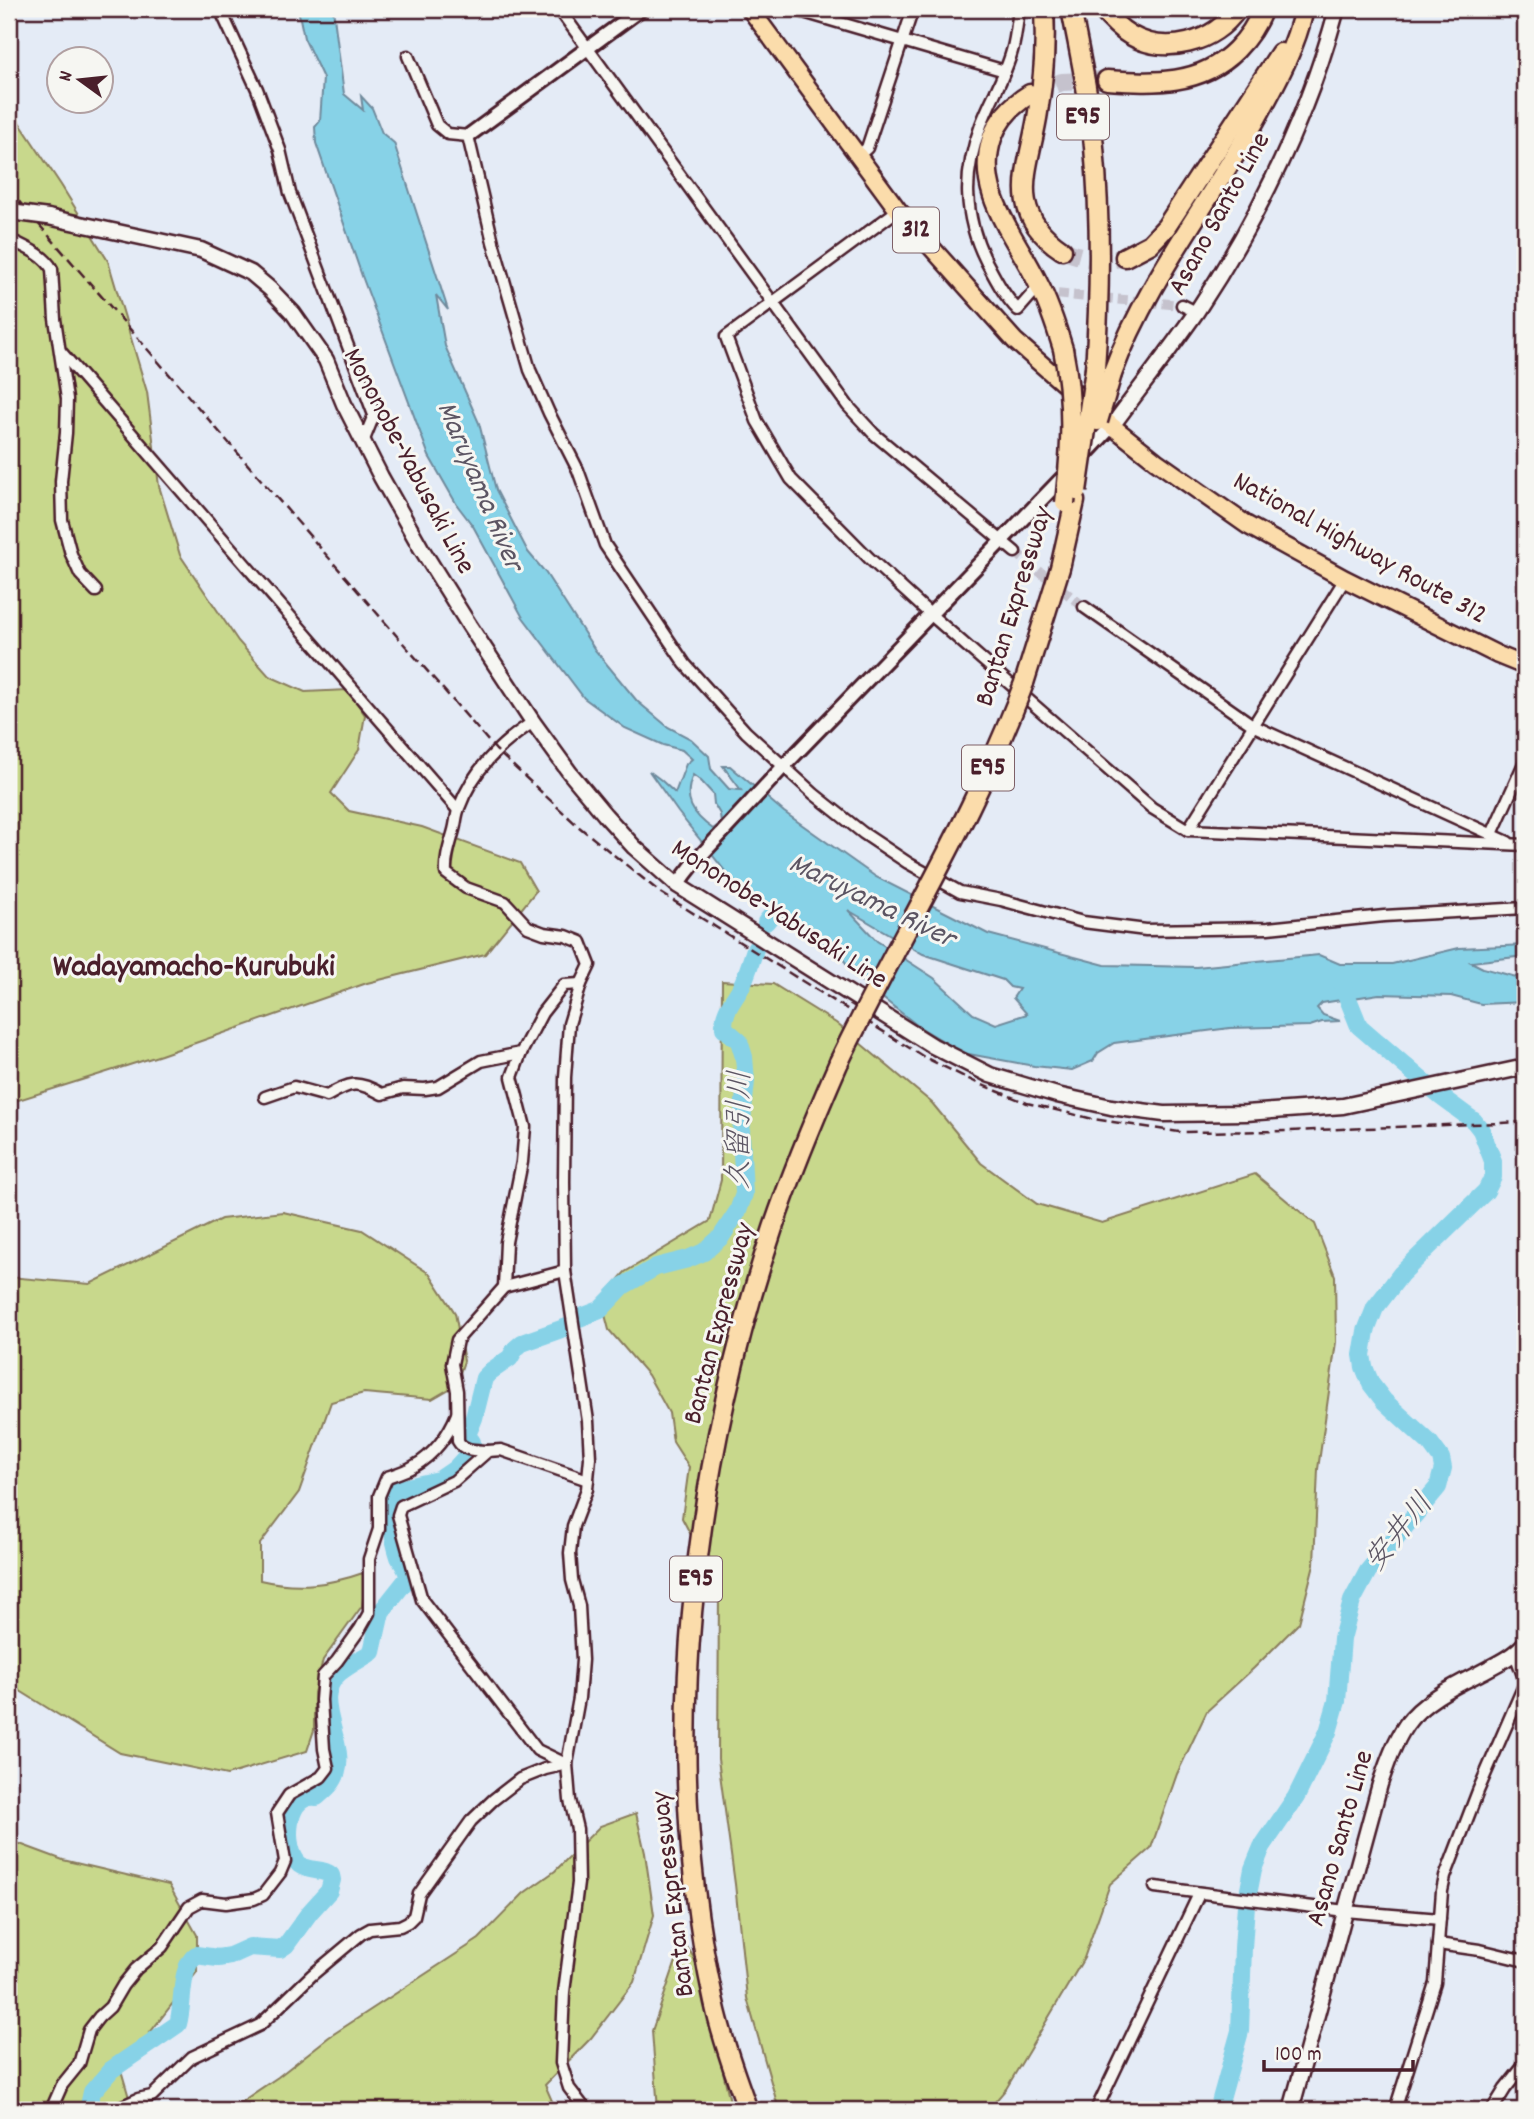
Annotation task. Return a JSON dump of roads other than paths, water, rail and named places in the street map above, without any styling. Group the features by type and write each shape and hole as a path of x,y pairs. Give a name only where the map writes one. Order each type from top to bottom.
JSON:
{"highway":[{"name":"National Highway Route 312","path":"750,9 898,210 1015,341 1112,426 1156,461 1247,525 1345,579 1525,666"},
{"path":"1044,9 1038,116 1024,176 1024,189 1035,225 1062,250"},
{"name":"Bantan Expressway","path":"1060,9 1089,146 1098,228"},
{"name":"Bantan Expressway","path":"748,2110 714,2004 700,1931 688,1806 687,1742 694,1606 711,1471 738,1344 787,1189 839,1062 994,758 1040,638 1053,574 1074,501 1087,432 1104,371 1098,315 1094,145 1071,9"},
{"path":"1101,9 1118,27 1129,34 1139,40 1161,45 1185,44 1208,36 1226,23 1237,9"},
{"path":"1107,80 1172,81 1186,79 1211,69 1223,62 1244,42 1263,9"},
{"path":"1125,257 1150,244 1175,214 1289,38 1303,9"},
{"path":"1104,371 1126,338 1147,296 1230,165 1276,82 1293,44 1303,9"},
{"path":"1030,94 1012,106 998,124 988,157 988,181 1001,217 1046,298 1063,349 1072,416 1074,501"}],"main road":[{"name":"Asano Santo Line","path":"1112,426 1196,312 1250,224 1299,124 1337,9"},
{"name":"Mononobe-Yabusaki Line","path":"13,212 201,250 251,273 293,313 326,360 363,442 421,548 533,722 570,773 634,848 677,885 933,1046 990,1074 1057,1095 1164,1114 1343,1106 1525,1067"},
{"name":"Asano Santo Line","path":"1290,2110 1380,1784 1392,1751 1406,1723 1421,1709 1520,1649"}],"street":[{"path":"220,9 257,89 280,150 290,193 374,415 363,442"},
{"path":"559,9 848,406 874,434 1015,552"},
{"path":"408,56 437,125 448,134 468,136 641,9"},
{"path":"793,9 1005,71"},
{"path":"858,156 867,148 913,9"},
{"path":"1019,9 1013,50 981,125 971,157 967,181 968,204 975,234 984,256 1010,302 1018,310 1034,293"},
{"path":"468,136 493,242 530,370 578,470 605,545 685,664 780,770 863,833 908,863 960,892 1083,922 1146,930 1268,929 1384,916 1525,908"},
{"path":"898,210 726,337 757,422 791,480 930,614 1152,808 1188,830 1525,845"},
{"path":"9,240 41,256 52,270 55,319 67,398 61,481 62,520 71,554 80,574 96,591"},
{"path":"1182,305 1196,312"},
{"path":"61,352 458,810"},
{"path":"677,885 780,770 1112,426"},
{"path":"1188,830 1345,579"},
{"path":"1084,607 1254,726 1512,844"},
{"path":"533,722 511,737 487,760 474,778 458,810 445,860 446,873 466,888 505,902 528,927 581,942 590,965 581,984 569,1024 565,1077 564,1182 565,1271 588,1421 590,1458 587,1489 573,1526 570,1553 572,1580 579,1606 582,1660 579,1698 567,1764 570,1800 577,1829 578,1883 564,1992 561,2063 569,2088 586,2110"},
{"path":"1492,834 1525,761"},
{"path":"504,1287 506,1242 522,1162 525,1127 512,1077 542,1013 564,985 581,984"},
{"path":"265,1097 294,1087 327,1096 345,1085 361,1084 382,1094 403,1088 438,1087 481,1061 521,1053"},
{"path":"565,1271 504,1287 457,1340 452,1364 457,1391 458,1441 461,1446 479,1450 501,1450 588,1480"},
{"path":"51,2110 62,2085 79,2064 89,2030 110,2007 136,1969 162,1947 189,1907 202,1900 226,1903 254,1899 263,1895 284,1868 277,1814 289,1795 321,1777 328,1768 321,1700 323,1676 337,1661 369,1613 369,1559 379,1529 379,1496 387,1477 415,1466 434,1450 452,1427 457,1414"},
{"path":"479,1450 454,1481 401,1506 398,1515 422,1600 537,1749 567,1764"},
{"path":"1395,2110 1435,1983 1445,1877 1478,1791 1525,1682 1520,1649"},
{"path":"113,2110 152,2096 192,2057 260,2025 312,1975 370,1928 400,1926 408,1922 414,1916 419,1894 471,1821 520,1779 567,1764"},
{"path":"1155,1887 1345,1911 1440,1919"},
{"path":"1096,2110 1199,1894"},
{"path":"1438,1944 1480,1950 1525,1961"},
{"path":"1492,2110 1525,2064"}],"water":[{"name":"Maruyama River","path":"298,9 333,9 344,94 363,110 361,96 372,108 382,133 394,143 448,310 436,295 445,346 479,423 496,490 528,552 545,572 595,650 637,701 668,727 691,739 709,756 711,769 729,789 741,790 723,766 730,766 784,812 876,877 988,934 1105,965 1196,967 1319,955 1340,964 1392,964 1459,948 1525,945 1525,956 1471,962 1483,968 1525,978 1525,1002 1481,1004 1451,996 1379,994 1322,1003 1317,1008 1323,1015 1340,1021 1310,1026 1230,1028 1114,1043 1098,1053 1093,1061 1072,1070 1034,1066 963,1053 918,1026 856,977 843,959 733,881 649,771 675,793 686,764 692,759 682,750 663,745 625,728 584,698 522,616 473,526 457,505 429,456 316,143 315,127 320,121 323,78 304,38","holes":["693,775 713,794 721,823 713,829 691,806 689,792","848,910 923,954 1003,980 1010,987 1019,989 1013,998 1027,1014 996,1024 973,1014 934,978 877,941"]}],"waterway":[{"name":"久留引川","path":"766,922 790,892"},
{"name":"久留引川","path":"579,1318 600,1310 623,1286 656,1267 704,1252 721,1237 738,1211 744,1194 741,1132 746,1081 744,1057 739,1041 724,1028 724,1022 755,949"},
{"name":"安井川","path":"1218,2110 1240,2031 1246,1905 1253,1869 1262,1847 1296,1797 1328,1732 1337,1701 1342,1639 1352,1601 1368,1571 1438,1487 1443,1468 1441,1458 1430,1443 1384,1401 1371,1384 1362,1355 1366,1331 1375,1308 1401,1274 1486,1191 1493,1177 1493,1161 1481,1130 1474,1121 1440,1096 1359,1026 1342,984"},
{"name":"久留引川","path":"88,2110 92,2092 111,2070 178,2024 184,1977 196,1955 218,1958 250,1947 280,1949 329,1891 331,1875 324,1871 307,1869 294,1858 289,1836 290,1824 298,1803 306,1798 317,1797 330,1784 338,1769 336,1741 328,1712 330,1685 339,1673 372,1652 381,1612 408,1578 395,1542 391,1494 394,1490 439,1480 455,1469 472,1450 472,1442 467,1435 484,1378 510,1358 522,1343 567,1327"}],"tunnel":[{"path":"1030,94 1062,82 1107,80"},
{"path":"1062,250 1093,259 1125,257"},
{"path":"1043,293 1182,305"},
{"path":"1015,552 1084,607"}],"railway":[{"path":"9,190 496,750 578,826 661,893 924,1057 1027,1103 1093,1119 1179,1132 1290,1131 1525,1122"}],"district":[{"name":"Wadayamacho-Kurubuki","path":"194,969"}]}
